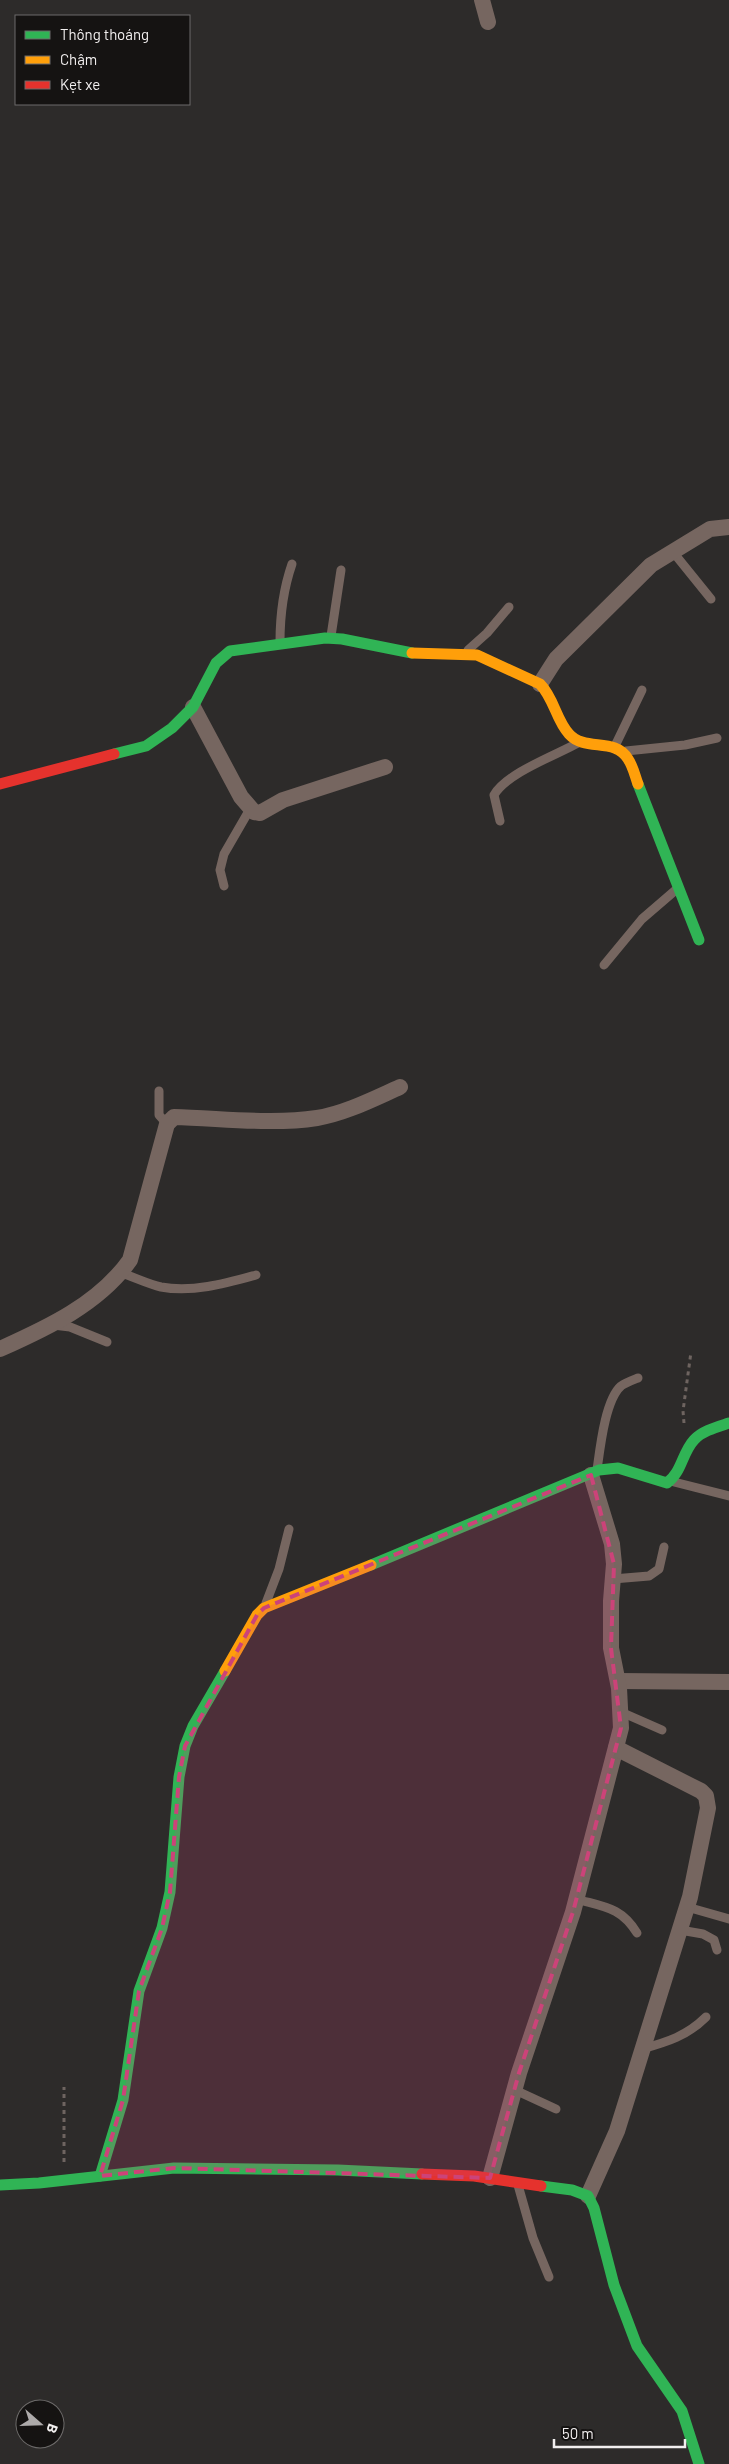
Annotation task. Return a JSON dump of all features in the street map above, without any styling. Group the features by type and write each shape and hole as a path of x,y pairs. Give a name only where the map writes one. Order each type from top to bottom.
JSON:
{"street":[{"path":"482,0 488,22"},
{"path":"540,684 556,659 651,565 710,528 729,527"},
{"path":"0,784 146,746 172,728 193,707 216,663 230,651 331,638 417,654 464,653 477,655 540,684 546,690 570,736 580,742 619,749 628,758 699,940"},
{"path":"193,707 250,809 260,813 282,800 385,767"},
{"path":"0,1349 76,1310 121,1273 130,1260 137,1240 167,1124 174,1117 285,1120 316,1118 344,1111 400,1087"},
{"path":"100,2176 123,2100 129,2066 130,2035 139,1991 162,1928 170,1892 179,1777 186,1746 193,1726 257,1614 264,1608 594,1473 612,1468 625,1470 659,1482 671,1481 675,1478 692,1442 701,1434 729,1423"},
{"path":"490,2178 515,2090 576,1900 622,1728 618,1681 612,1648 611,1601 614,1564 612,1544 594,1473"},
{"path":"618,1681 729,1682"},
{"path":"588,2196 617,2132 680,1930 687,1907 708,1808 706,1796 694,1787 616,1748"},
{"path":"0,2184 63,2180 174,2168 338,2170 490,2178 572,2190 588,2196 594,2208 614,2285 637,2346 682,2411 699,2464"}],"lane":[{"path":"673,552 710,599"},
{"path":"280,644 281,606 285,584 292,564"},
{"path":"331,638 341,570"},
{"path":"464,653 487,633 509,607"},
{"path":"642,690 619,749 685,745 717,738"},
{"path":"500,821 494,795 500,786 512,777 580,742"},
{"path":"224,886 220,870 224,854 250,809"},
{"path":"604,965 642,919 678,887"},
{"path":"159,1091 159,1115 167,1124"},
{"path":"121,1273 161,1287 184,1288 218,1285 256,1275"},
{"path":"50,1325 70,1327 107,1342"},
{"path":"594,1473 606,1417 613,1400 620,1387 638,1378"},
{"path":"671,1481 729,1496"},
{"path":"264,1608 280,1569 289,1529"},
{"path":"613,1578 649,1576 659,1569 664,1547"},
{"path":"621,1712 662,1730"},
{"path":"576,1900 615,1911 628,1918 637,1932"},
{"path":"687,1907 729,1919"},
{"path":"680,1930 703,1934 714,1940 717,1950"},
{"path":"642,2049 675,2040 695,2029 706,2017"},
{"path":"515,2090 556,2109"},
{"path":"518,2182 521,2201 533,2238 549,2277"}],"path":[{"path":"688,1452 683,1411 691,1352"},
{"path":"63,2180 64,2087"}],"highlighted area":[{"path":"591,1475 614,1564 611,1648 621,1728 573,1912 519,2073 490,2178 174,2168 100,2176 123,2100 139,1991 162,1928 170,1892 179,1777 185,1746 257,1615 264,1608"}],"traffic: fast":[{"path":"114,754 146,746 172,728 193,707 216,663 230,651 325,638 342,639 412,653"},
{"path":"638,784 699,940"},
{"path":"371,1565 599,1470 618,1468 667,1483 676,1473 690,1445 697,1437 729,1423"},
{"path":"100,2176 123,2100 139,1991 162,1928 170,1892 179,1777 185,1746 193,1726 225,1671"},
{"path":"0,2185 39,2183 174,2168 338,2170 422,2174"},
{"path":"541,2186 572,2190 588,2196 594,2208 614,2285 637,2346 682,2411 699,2464"}],"traffic: slow":[{"path":"412,653 477,655 540,684 549,696 569,734 583,742 616,748 622,752 628,759 638,784"},
{"path":"225,1671 257,1615 264,1608 371,1565"}],"traffic: jam":[{"path":"0,784 114,754"},
{"path":"422,2174 474,2176 541,2186"}]}
